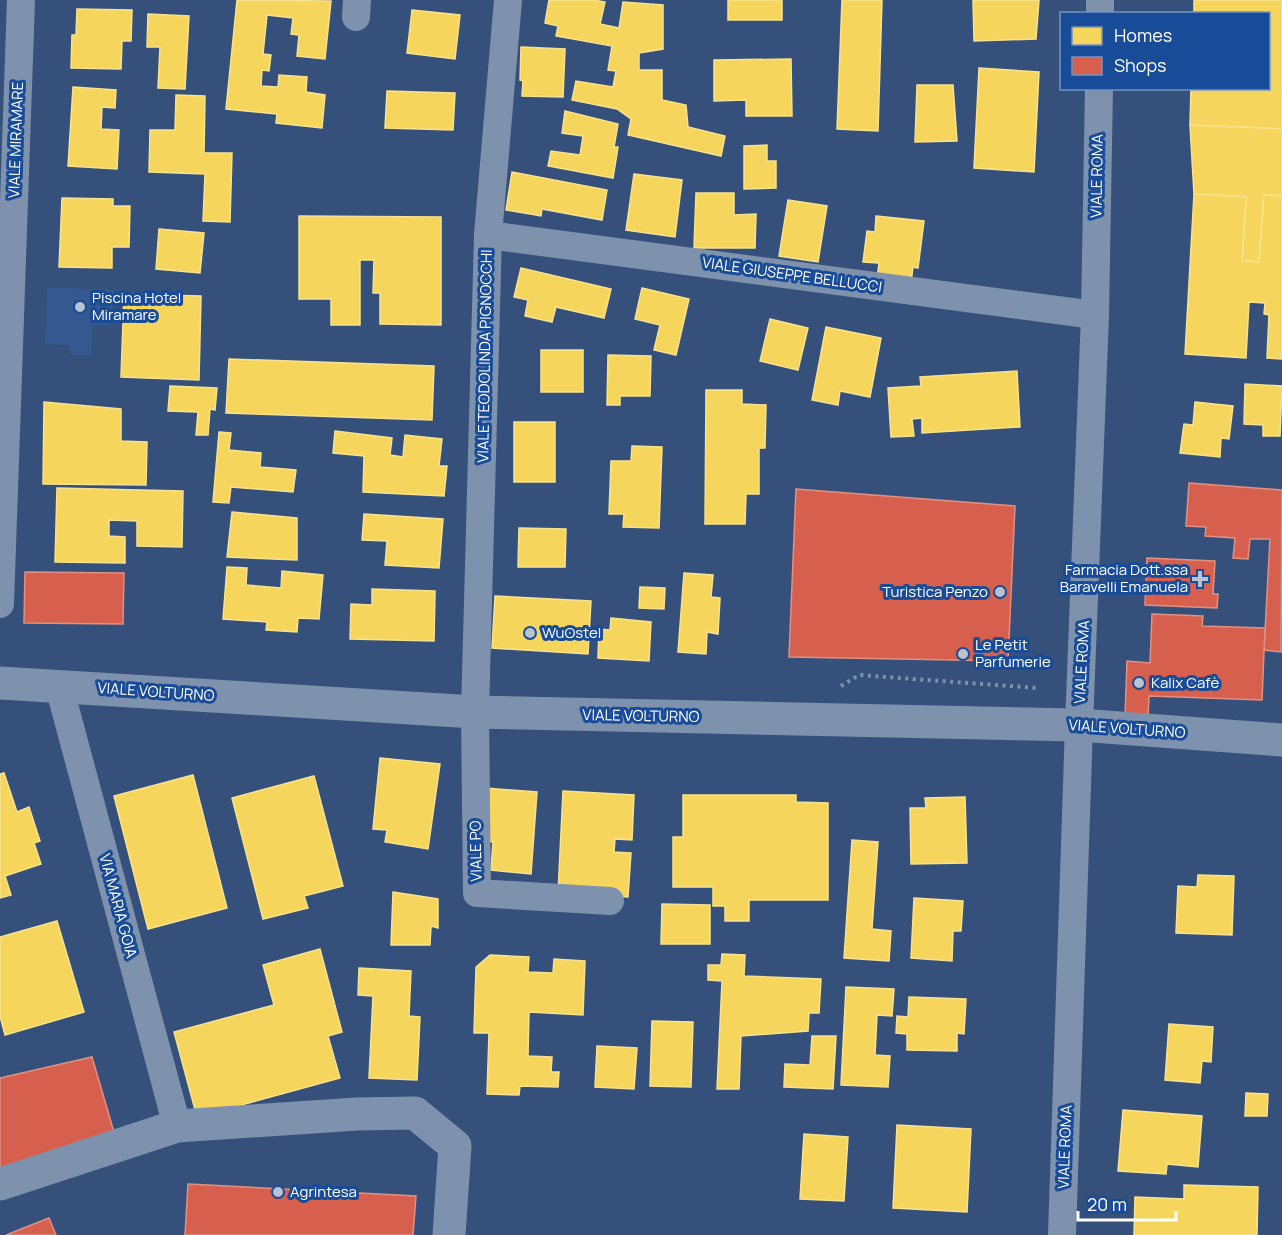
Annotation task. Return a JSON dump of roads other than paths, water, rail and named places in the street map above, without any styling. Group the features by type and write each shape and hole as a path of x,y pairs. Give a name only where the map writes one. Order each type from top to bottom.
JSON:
{"street":[{"name":"VIALE MIRAMARE","path":"0,604 21,0"},
{"name":"VIALE TEODOLINDA PIGNOCCHI","path":"475,712 488,235 508,0"},
{"name":"VIALE ROMA","path":"1062,1235 1078,725 1095,315 1099,90"},
{"name":"VIALE GIUSEPPE BELLUCCI","path":"488,235 1095,315"},
{"name":"VIALE VOLTURNO","path":"0,683 475,712 1078,725 1282,740"},
{"name":"VIA MARIA GOIA","path":"59,686 177,1126"},
{"name":"VIALE PO","path":"475,712 477,892 610,901"},
{"path":"0,1184 177,1126 357,1114 415,1113 455,1146 449,1235"}],"water":[{"name":"Piscina Hotel Miramare","path":"47,287 114,290 111,326 93,325 91,355 71,355 69,345 45,344"}],"place":[{"name":"Piscina Hotel Miramare","path":"80,307"},
{"name":"Farmacia Dott.ssa Baravelli Emanuela","path":"1200,579"},
{"name":"Turistica Penzo","path":"1000,592"},
{"name":"WuOstel","path":"530,633"},
{"name":"Le Petit Parfumerie","path":"963,654"},
{"name":"Kalix Cafè","path":"1139,683"},
{"name":"Agrintesa","path":"278,1192"}]}
